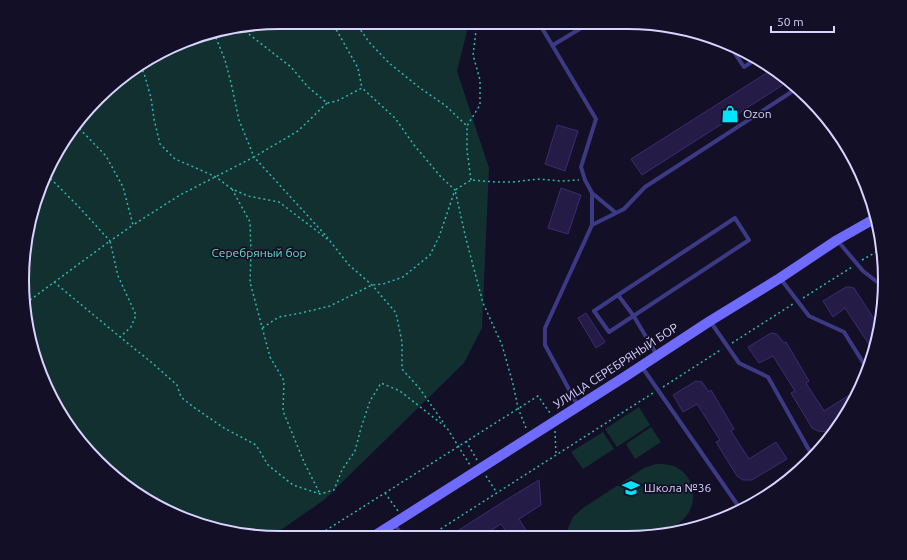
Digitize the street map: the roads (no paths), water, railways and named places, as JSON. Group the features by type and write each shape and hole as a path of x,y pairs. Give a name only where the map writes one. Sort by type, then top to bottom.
{"street":[{"name":"УЛИЦА СЕРЕБРЯНЫЙ БОР","path":"382,531 710,321 780,278 837,240 870,221"}],"lane":[{"path":"542,29 596,119 581,168 585,180 592,193 616,213"},
{"path":"553,46 580,29"},
{"path":"735,54 744,67 751,62"},
{"path":"592,225 624,209 645,187 792,91"},
{"path":"578,406 545,345 545,328 592,225 592,193"},
{"path":"735,218 749,240 632,315 609,332 594,311 618,295 735,218"},
{"path":"837,240 863,271 878,282"},
{"path":"780,278 809,316 844,332 864,364"},
{"path":"618,295 657,355"},
{"path":"710,321 738,363 768,377 809,452"},
{"path":"641,366 738,505"},
{"path":"398,521 401,531"}],"place":[{"name":"Ozon","path":"730,114"},
{"name":"Школа №36","path":"631,488"}],"park label":[{"name":"Серебряный бор","path":"259,253"}]}
